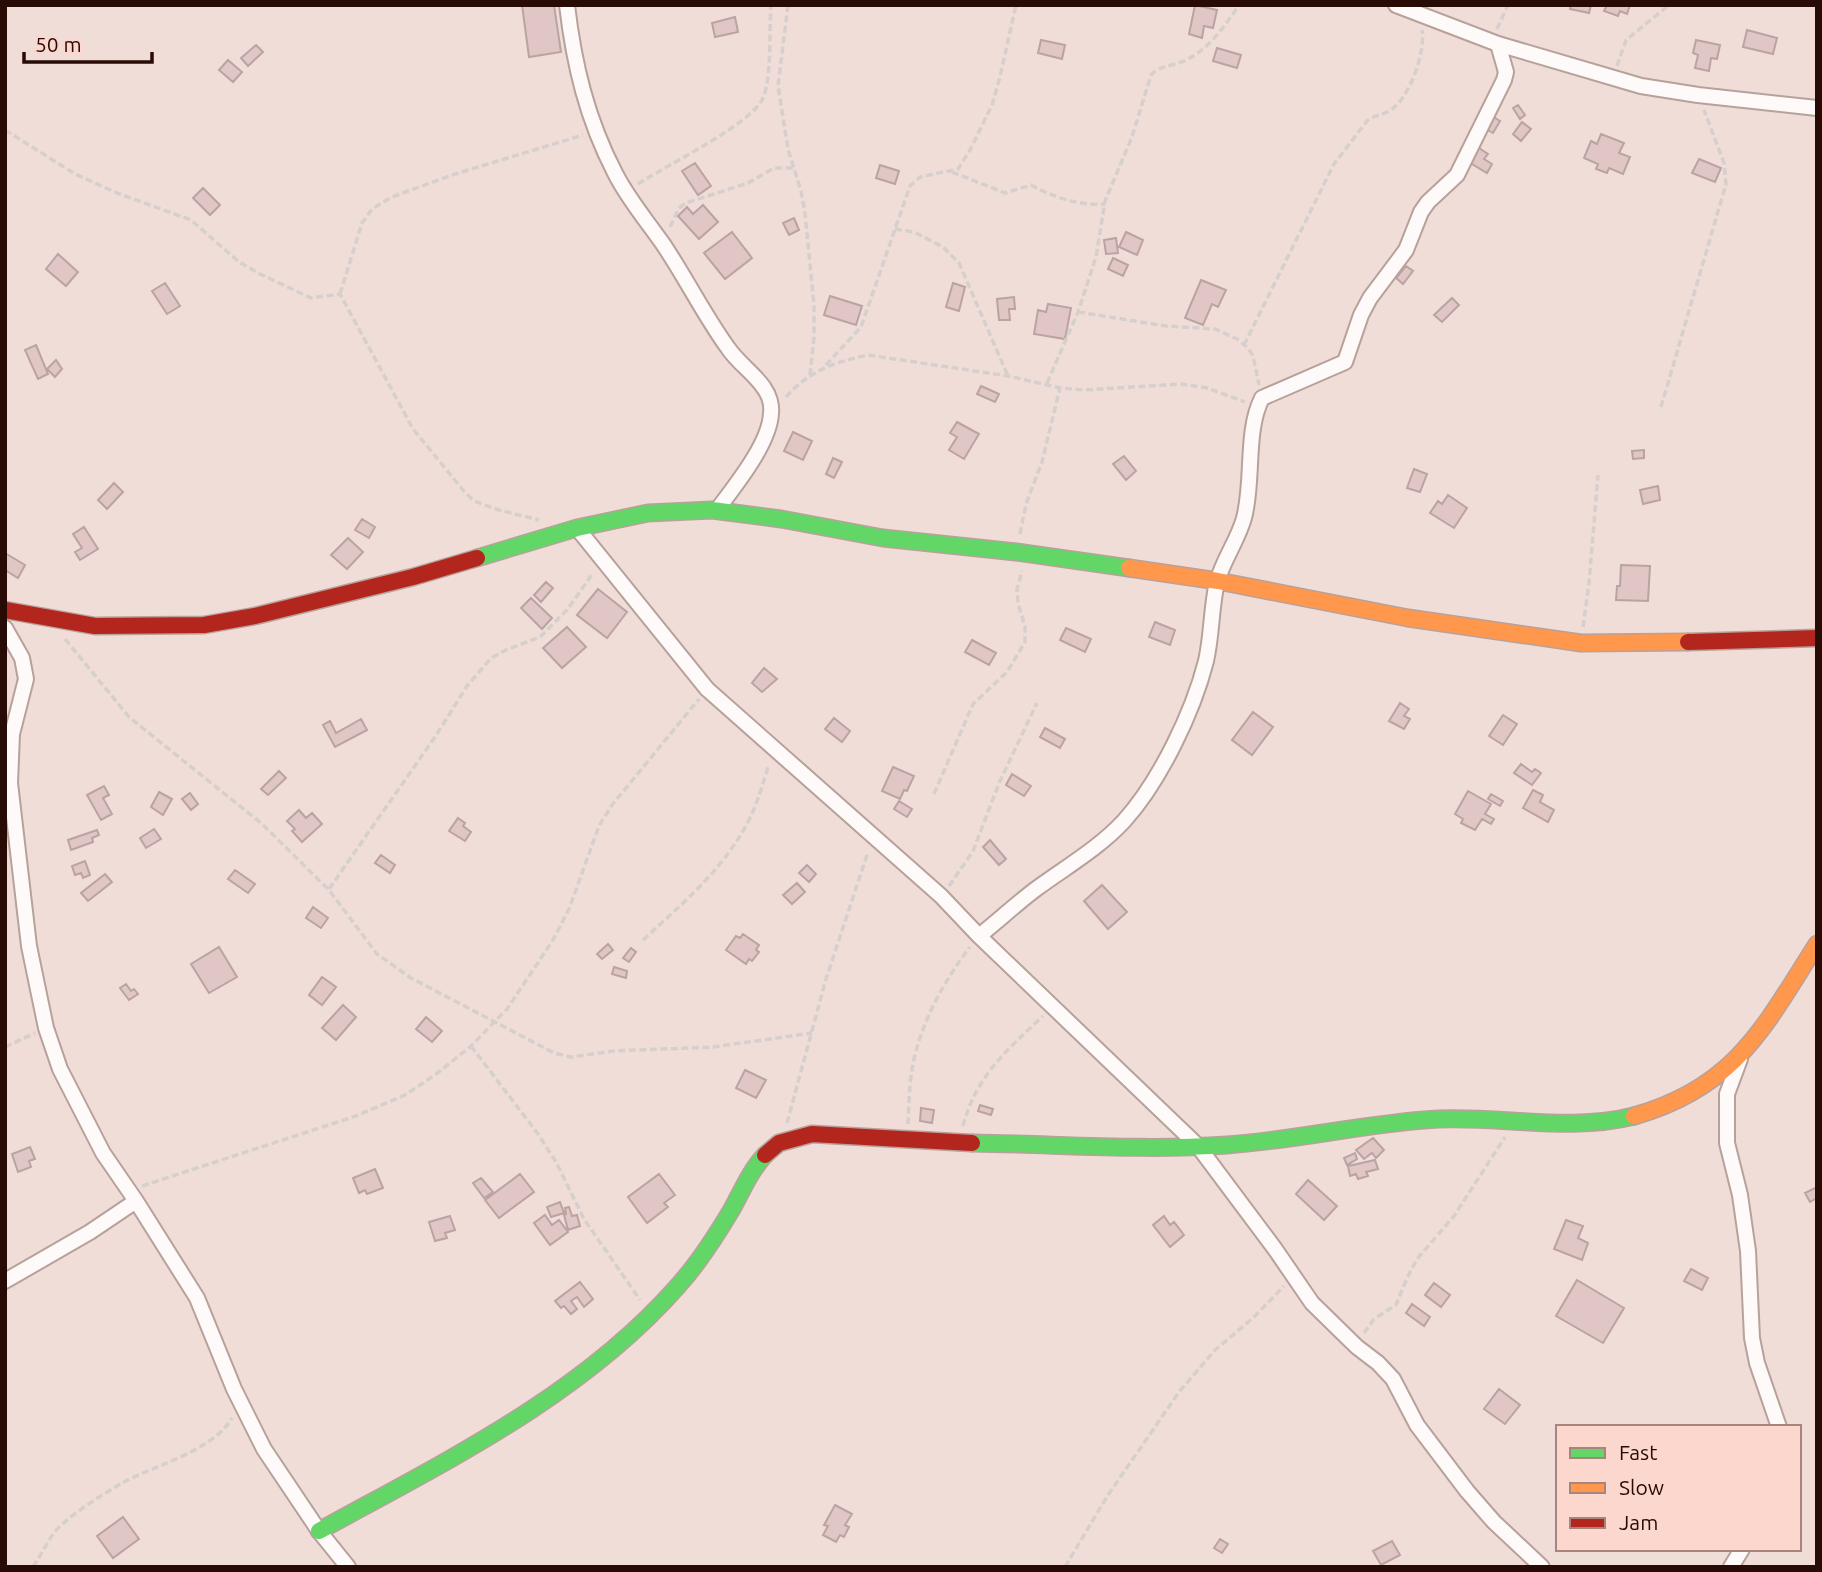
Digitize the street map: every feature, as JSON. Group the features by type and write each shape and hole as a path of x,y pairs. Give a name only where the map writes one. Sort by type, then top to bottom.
{"street":[{"path":"567,5 573,54 585,103 595,131 625,192 663,244 730,352 764,387 769,397 771,414 766,433 750,467 717,510"},
{"path":"1396,5 1495,42 1641,86 1817,108"},
{"path":"979,936 1033,891 1104,841 1147,793 1162,769 1205,662 1218,581 1243,522 1248,503 1251,447 1259,402 1345,362 1361,315 1370,298 1406,250 1421,212 1428,202 1457,175 1504,80 1506,72 1495,42"},
{"path":"5,610 95,626 216,623 413,577 570,530 648,513 717,510 883,538 1023,553 1218,581 1408,618 1581,643 1645,644 1817,638"},
{"path":"570,530 602,559 706,689 942,896 979,936 1198,1146 1312,1303 1393,1379 1417,1425 1466,1491 1494,1522 1542,1567"},
{"path":"5,628 22,658 26,679 12,734 10,783 29,946 46,1028 60,1069 103,1153 197,1298 234,1389 264,1449 319,1531 348,1567"},
{"path":"319,1531 489,1434 552,1393 622,1341 676,1290 714,1237 754,1169 769,1149 782,1140 798,1135 822,1133 959,1143 1198,1146 1424,1120 1474,1118 1588,1123 1626,1119 1655,1109 1713,1080 1741,1055 1817,944"},
{"path":"1741,1055 1727,1094 1727,1143 1740,1195 1748,1251 1752,1338 1757,1363 1778,1425"},
{"path":"5,1281 90,1232 132,1195"},
{"path":"1731,1567 1741,1551"}],"path":[{"path":"625,192 744,119 758,107 767,82 771,5"},
{"path":"788,5 778,86 780,111 793,168 802,191 805,213 814,305 810,375"},
{"path":"823,368 861,327 910,186 920,177 958,169 966,159 992,105 1016,5"},
{"path":"1046,384 1078,312 1096,257 1105,204 1132,137 1151,75 1158,69 1184,61 1203,50 1239,5"},
{"path":"1495,42 1508,5"},
{"path":"1612,78 1626,40 1669,5"},
{"path":"1244,345 1334,164 1367,121 1390,111 1408,92 1422,48 1423,34 1419,14"},
{"path":"1661,407 1726,184 1724,163 1698,95"},
{"path":"5,130 75,174 117,193 191,220 239,262 258,273 312,298 340,294"},
{"path":"570,530 474,501 463,490 413,429 340,294 362,223 372,209 392,197 452,174 595,131"},
{"path":"663,244 679,208 686,202 748,183 774,168 793,168"},
{"path":"950,171 1005,193 1031,185 1078,202 1105,204"},
{"path":"895,229 914,232 952,254 966,275 1008,376"},
{"path":"771,414 799,382 823,368 848,359 881,356 1008,376 1060,388 1098,391 1181,384 1259,402 1253,356 1244,345 1215,329 1166,326 1078,312"},
{"path":"934,794 973,704 1007,672 1025,642 1026,627 1017,603 1017,589 1027,504 1042,462 1060,388"},
{"path":"1581,643 1598,475"},
{"path":"329,890 467,686 491,658 540,637 552,626 567,610 602,559"},
{"path":"48,618 129,717 261,823 329,890 377,954 391,965 495,1022 554,1053 571,1057 613,1051 713,1047 812,1033"},
{"path":"132,1195 356,1116 405,1095 471,1046 507,1009 553,940 569,909 599,826 612,805 706,689"},
{"path":"942,896 973,851 1000,781 1037,703"},
{"path":"643,940 706,882 731,850 749,820 774,749"},
{"path":"782,1140 825,979 873,837"},
{"path":"907,1140 912,1070 918,1044 952,971 979,936"},
{"path":"959,1143 969,1103 980,1081 999,1058 1052,1007"},
{"path":"5,1047 46,1028"},
{"path":"471,1046 538,1134 556,1162 584,1219 651,1315"},
{"path":"1357,1347 1374,1319 1396,1305 1417,1259 1429,1248 1468,1195 1500,1148 1513,1119"},
{"path":"1065,1567 1108,1494 1179,1392 1215,1350 1253,1318 1293,1276"},
{"path":"33,1567 54,1532 84,1508 123,1483 206,1443 226,1429 236,1410 234,1389"}],"building":[{"path":"522,5 554,5 561,52 529,57"},
{"path":"1195,5 1217,10 1213,28 1204,26 1202,38 1189,34"},
{"path":"1571,5 1591,5 1589,13 1570,9"},
{"path":"1607,5 1630,5 1627,14 1620,11 1618,16 1604,11"},
{"path":"735,17 738,32 715,37 712,23"},
{"path":"1747,30 1777,38 1773,54 1743,47"},
{"path":"1041,40 1065,45 1062,59 1038,53"},
{"path":"1696,40 1720,45 1717,59 1711,58 1709,71 1695,68 1698,55 1693,53"},
{"path":"256,45 263,52 248,66 241,58"},
{"path":"1217,48 1241,55 1237,68 1213,61"},
{"path":"228,60 242,72 233,82 219,70"},
{"path":"1518,105 1525,115 1520,119 1513,108"},
{"path":"1492,116 1500,121 1493,133 1484,128"},
{"path":"1522,122 1531,129 1521,141 1513,134"},
{"path":"1601,134 1624,143 1619,153 1630,157 1623,174 1609,168 1607,173 1596,169 1598,164 1584,158 1591,141 1597,144"},
{"path":"1476,146 1488,154 1484,159 1492,164 1487,173 1467,161"},
{"path":"1699,159 1721,168 1715,182 1692,173"},
{"path":"695,163 711,186 698,195 682,171"},
{"path":"880,165 899,171 895,184 876,178"},
{"path":"203,188 220,205 210,215 193,198"},
{"path":"703,205 718,222 699,239 678,216 687,207 693,214"},
{"path":"794,218 799,230 789,235 783,223"},
{"path":"732,232 752,258 725,279 704,253"},
{"path":"1126,232 1143,240 1137,255 1119,247"},
{"path":"1116,238 1118,253 1106,254 1104,240"},
{"path":"58,254 78,272 66,286 46,269"},
{"path":"1113,258 1128,265 1123,276 1108,269"},
{"path":"1406,266 1413,271 1403,284 1396,278"},
{"path":"1201,280 1226,290 1218,307 1212,304 1203,325 1185,318"},
{"path":"165,283 180,306 167,314 152,291"},
{"path":"953,283 965,287 959,311 946,307"},
{"path":"830,296 862,306 856,325 824,315"},
{"path":"1014,297 1015,309 1009,309 1010,320 999,320 997,299"},
{"path":"1452,298 1459,305 1442,322 1434,315"},
{"path":"1048,304 1071,308 1065,339 1034,334 1038,310 1046,312"},
{"path":"36,345 48,374 38,379 25,350"},
{"path":"56,360 62,369 55,377 47,369"},
{"path":"981,386 999,394 995,402 977,394"},
{"path":"957,422 979,434 964,459 949,450 957,437 950,433"},
{"path":"793,432 812,441 803,460 784,451"},
{"path":"1644,450 1644,458 1633,459 1632,451"},
{"path":"1124,456 1136,471 1126,480 1113,464"},
{"path":"833,458 842,462 834,478 826,474"},
{"path":"1414,469 1427,474 1420,492 1407,488"},
{"path":"114,483 123,492 107,509 98,500"},
{"path":"1658,486 1660,500 1643,504 1640,490"},
{"path":"1448,495 1467,508 1454,528 1430,513 1438,501 1442,504"},
{"path":"362,519 375,527 369,538 355,530"},
{"path":"84,527 98,549 80,560 75,552 82,548 73,534"},
{"path":"348,538 363,552 347,569 331,555"},
{"path":"5,553 25,565 18,578 5,570"},
{"path":"1621,565 1650,566 1648,601 1616,600"},
{"path":"546,582 553,588 541,602 534,595"},
{"path":"598,589 627,612 607,638 577,615"},
{"path":"531,598 552,618 542,629 521,608"},
{"path":"1155,622 1175,630 1170,645 1149,637"},
{"path":"567,627 586,647 562,668 543,648"},
{"path":"1066,628 1091,639 1085,652 1060,640"},
{"path":"972,640 996,653 989,665 965,652"},
{"path":"764,668 777,679 762,692 752,683"},
{"path":"1400,703 1409,709 1404,716 1410,719 1404,729 1389,721"},
{"path":"1253,712 1273,727 1252,755 1232,740"},
{"path":"1503,715 1517,724 1503,745 1489,736"},
{"path":"834,718 850,731 842,742 825,729"},
{"path":"361,719 367,730 335,747 323,725 330,721 336,733"},
{"path":"1045,728 1065,739 1060,748 1040,737"},
{"path":"1521,764 1532,772 1535,769 1541,773 1532,785 1514,773"},
{"path":"893,767 914,776 900,799 882,791"},
{"path":"279,771 286,778 268,795 261,789"},
{"path":"1012,774 1031,786 1024,796 1006,785"},
{"path":"104,786 109,795 103,798 112,814 101,820 87,795"},
{"path":"1533,790 1543,795 1540,802 1554,810 1548,822 1523,808"},
{"path":"1468,791 1491,804 1485,814 1494,819 1491,824 1482,819 1475,830 1461,823 1463,819 1455,814"},
{"path":"159,792 172,799 163,815 151,807"},
{"path":"190,793 198,804 191,810 182,799"},
{"path":"1491,794 1503,801 1500,806 1488,799"},
{"path":"899,801 912,809 907,817 894,809"},
{"path":"299,810 306,818 312,813 322,824 302,842 287,821"},
{"path":"458,818 471,832 465,841 449,831"},
{"path":"154,829 161,839 146,848 140,838"},
{"path":"97,830 99,835 92,838 93,842 71,850 68,840"},
{"path":"990,840 1006,859 999,865 983,847"},
{"path":"381,855 395,865 390,873 375,863"},
{"path":"85,861 90,875 83,878 81,873 75,875 72,866"},
{"path":"807,865 816,874 809,882 799,873"},
{"path":"235,870 255,884 248,893 228,879"},
{"path":"105,874 112,882 88,901 81,893"},
{"path":"797,883 805,892 792,904 783,895"},
{"path":"1102,885 1127,912 1108,929 1084,901"},
{"path":"313,907 328,918 321,928 306,918"},
{"path":"743,934 759,945 756,950 759,952 746,964 726,950 736,936 740,938"},
{"path":"608,944 613,950 602,959 597,954"},
{"path":"219,947 237,977 209,993 191,964"},
{"path":"631,948 636,952 629,962 623,958"},
{"path":"614,967 627,971 626,978 612,974"},
{"path":"322,977 336,987 322,1005 309,995"},
{"path":"126,984 131,991 134,989 138,994 129,1000 120,988"},
{"path":"343,1005 356,1017 336,1040 322,1028"},
{"path":"426,1017 442,1031 432,1042 416,1029"},
{"path":"745,1070 766,1080 756,1098 736,1088"},
{"path":"980,1105 993,1109 991,1115 978,1111"},
{"path":"921,1108 934,1110 932,1123 920,1121"},
{"path":"1373,1138 1384,1150 1376,1158 1372,1153 1364,1159 1356,1150"},
{"path":"30,1147 35,1159 29,1161 31,1167 18,1172 12,1154"},
{"path":"1355,1153 1357,1159 1347,1165 1344,1158"},
{"path":"1375,1160 1378,1169 1366,1172 1368,1176 1358,1179 1356,1174 1350,1176 1348,1166"},
{"path":"375,1169 383,1188 367,1194 365,1190 359,1193 353,1178"},
{"path":"520,1174 534,1192 499,1218 485,1200"},
{"path":"659,1174 675,1195 664,1203 668,1207 647,1223 628,1197"},
{"path":"481,1178 493,1192 484,1198 473,1183"},
{"path":"1308,1180 1337,1206 1324,1220 1296,1194"},
{"path":"1817,1187 1817,1198 1810,1202 1805,1193"},
{"path":"560,1202 564,1213 551,1217 547,1207"},
{"path":"569,1207 572,1216 577,1215 580,1226 568,1230 564,1215 565,1208"},
{"path":"545,1215 552,1225 559,1220 568,1232 550,1245 534,1223"},
{"path":"450,1216 455,1230 445,1233 447,1238 435,1241 429,1222"},
{"path":"1164,1216 1170,1225 1174,1222 1184,1235 1170,1247 1153,1225"},
{"path":"1566,1220 1583,1226 1578,1238 1588,1243 1582,1260 1554,1249"},
{"path":"1691,1269 1708,1278 1702,1290 1684,1281"},
{"path":"1577,1280 1624,1308 1603,1343 1556,1316"},
{"path":"580,1282 593,1299 584,1307 577,1297 571,1301 577,1309 571,1314 555,1301"},
{"path":"1434,1283 1450,1295 1441,1307 1425,1295"},
{"path":"1412,1304 1430,1317 1424,1326 1406,1313"},
{"path":"1499,1389 1520,1405 1505,1424 1484,1409"},
{"path":"835,1505 852,1514 845,1525 849,1527 844,1537 840,1535 836,1542 823,1535 828,1526 824,1525"},
{"path":"123,1517 139,1539 113,1558 97,1536"},
{"path":"1220,1539 1228,1544 1222,1553 1214,1548"},
{"path":"1392,1541 1400,1555 1381,1565 1373,1551"}],"traffic: fast":[{"path":"477,558 577,528 648,513 712,510 781,519 883,538 1016,552 1129,568"},
{"path":"972,1143 1195,1147 1254,1143 1438,1119 1586,1123 1634,1116"},
{"path":"319,1531 509,1424 598,1361 639,1326 685,1278 713,1239 765,1155"}],"traffic: slow":[{"path":"1129,568 1218,581 1408,618 1581,643 1688,642"},
{"path":"1634,1116 1669,1104 1698,1089 1723,1071 1763,1027 1817,944"}],"traffic: jam":[{"path":"5,610 95,626 204,625 255,616 413,577 477,558"},
{"path":"1688,642 1817,638"},
{"path":"765,1155 779,1143 812,1134 972,1143"}]}
